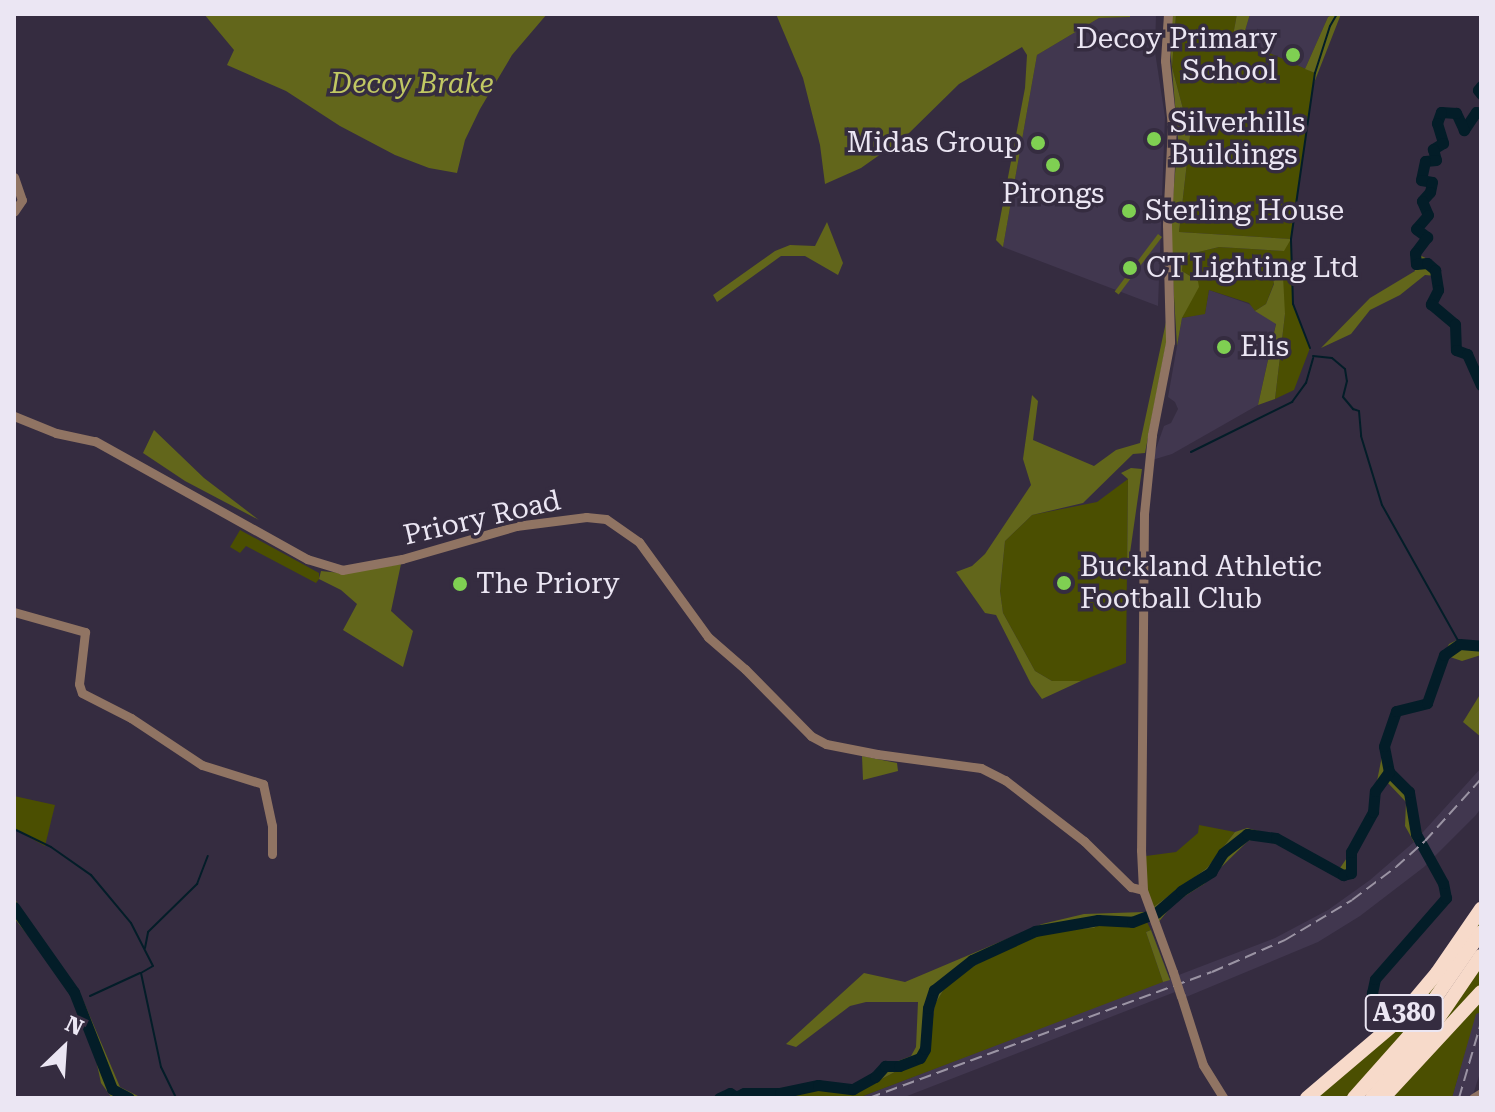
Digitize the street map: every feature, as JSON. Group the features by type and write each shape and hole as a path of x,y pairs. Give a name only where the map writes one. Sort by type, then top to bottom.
{"highway":[{"name":"A380","path":"1307,1098 1395,1023 1437,973 1481,909"},
{"name":"A380","path":"1354,1098 1409,1036 1481,932"},
{"name":"A380","path":"1372,1098 1433,1026 1481,956"},
{"name":"A380","path":"1383,1098 1481,992"}],"street":[{"path":"1168,14 1165,61 1172,126 1167,225 1170,342 1152,435 1144,514 1143,890 1203,1065 1224,1098"},
{"path":"14,177 22,200 14,212"},
{"name":"Priory Road","path":"14,416 56,433 95,441 307,559 342,570 416,556 516,526 586,517 606,519 639,542 708,637 745,669 811,736 826,744 877,754 981,768 1005,780 1084,841 1131,887 1143,890"},
{"path":"14,612 85,632 79,684 82,693 131,718 202,765 263,784 272,826 272,854"},
{"path":"1473,1098 1481,1093"}],"shaded area":[{"path":"1130,14 1156,14 1155,52 1165,117 1158,306 1003,247 1037,55 1099,18 1130,17"},
{"path":"1176,14 1237,14 1233,37 1315,73 1291,239 1293,304 1310,348 1294,390 1275,399 1285,314 1271,260 1274,283 1266,304 1255,311 1249,303 1209,290 1205,314 1182,318 1198,281 1182,271 1183,260 1190,254 1219,247 1283,251 1290,239 1179,232 1190,136 1172,67"},
{"name":"Decoy Primary School","path":"1250,14 1334,14 1328,17 1305,69 1242,41"},
{"path":"1209,290 1249,304 1276,323 1258,405 1172,454 1152,460 1164,426 1171,423 1178,409 1168,397 1182,318 1205,313"},
{"name":"Buckland Athletic Football Club","path":"1128,479 1126,663 1081,681 1052,681 1035,671 1003,613 1000,591 1005,541 1032,515 1097,502"},
{"path":"240,530 319,573 319,579 316,583 246,546 240,553 230,547"},
{"path":"1481,768 1481,808 1476,815 1424,867 1360,916 1318,942 1186,997 1175,992 902,1098 858,1098 1275,938 1328,910 1370,880 1414,842"},
{"path":"14,796 55,805 45,846 14,829"},
{"path":"1199,825 1235,832 1207,868 1152,908 1146,894 1146,856 1176,852 1198,833"},
{"path":"1481,916 1481,925 1405,1033 1369,1074 1346,1098 1311,1098 1341,1075"},
{"path":"1104,921 1147,922 1151,930 1146,932 1163,982 858,1098 719,1098 730,1093 736,1097 744,1093 780,1093 818,1085 853,1089 874,1083 921,1058 931,1033 935,1004 950,979 1037,932 1094,928"},
{"path":"1481,961 1481,988 1400,1080"},
{"path":"1481,992 1479,1076 1472,1098 1452,1098"},
{"path":"1481,998 1481,1012 1476,1014 1452,1098 1392,1098"}],"green space":[{"name":"Decoy Brake","path":"204,14 547,14 512,55 480,109 465,140 457,173 429,168 395,155 340,126 286,91 227,65 234,50"},
{"path":"776,14 1130,14 1130,17 1099,18 1037,55 1003,247 996,240 1025,88 1027,55 1022,47 959,84 905,137 861,168 825,184 820,145 803,78"},
{"path":"1171,14 1176,14 1172,67 1190,136 1179,232 1291,239 1284,251 1219,247 1190,254 1183,260 1182,271 1198,281 1199,287 1182,318 1177,346 1170,231 1178,139 1169,34"},
{"path":"1237,14 1250,14 1242,41 1233,36"},
{"path":"1341,14 1314,83 1315,73 1305,69 1328,17"},
{"path":"827,222 843,263 838,275 805,256 781,256 717,302 713,295 775,251 790,245 815,246"},
{"path":"1158,234 1162,237 1119,295 1115,292"},
{"path":"1415,253 1432,261 1438,268 1436,276 1425,275 1400,295 1370,310 1351,334 1321,348 1370,298 1415,271 1411,261"},
{"path":"1270,258 1283,276 1285,314 1275,399 1258,405 1276,324 1255,311 1266,304 1274,284"},
{"path":"1166,322 1167,339 1145,453 1133,454 1083,503 1032,515 1005,541 1000,591 1003,613 1035,671 1052,681 1081,681 1042,699 1031,684 996,615 985,613 956,572 972,566 985,554 1031,485 1023,459 1032,395 1038,401 1033,440 1094,466 1116,450 1140,443"},
{"path":"154,430 204,478 259,520 185,481 143,453"},
{"path":"1131,468 1142,469 1127,574 1128,479 1121,473"},
{"path":"401,564 391,611 413,631 403,667 343,630 357,604 341,590 319,579 321,571 341,573"},
{"path":"1457,640 1481,645 1481,655 1462,661 1444,655 1449,644"},
{"path":"1481,693 1481,737 1463,722"},
{"path":"1384,746 1393,770 1409,787 1413,799 1422,834 1414,842 1405,826 1406,802 1387,782 1375,791"},
{"path":"862,756 897,763 898,771 863,780"},
{"path":"1247,828 1281,837 1340,868 1351,852 1354,876 1344,878 1279,845 1257,838 1248,841 1204,884 1174,903 1157,924 1152,908 1207,868 1235,832"},
{"path":"14,898 83,1000 120,1087 142,1098 112,1098 101,1083 93,1046 68,985 14,918"},
{"path":"1144,912 1147,922 1104,921 1094,928 1037,932 950,979 935,1004 926,1052 921,1058 874,1083 860,1085 885,1066 911,1056 916,1047 918,1002 866,1002 850,1006 796,1047 786,1044 864,973 905,982 1042,924 1084,914"},
{"path":"1151,930 1170,980 1163,982 1146,932"}],"waterway":[{"path":"1310,348 1293,304 1291,239 1315,73 1337,14"},
{"path":"1481,86 1478,90 1481,94"},
{"path":"1481,113 1476,112 1464,130 1456,113 1441,112 1437,123 1443,143 1433,149 1436,160 1425,161 1421,180 1432,182 1430,192 1422,201 1428,215 1416,229 1427,237 1415,253 1416,264 1427,263 1435,270 1438,290 1431,304 1455,324 1456,350 1467,354 1481,385"},
{"path":"1313,356 1332,358 1345,369 1347,381 1343,397 1353,409 1359,411 1361,436 1382,505 1460,644"},
{"path":"1191,452 1292,402 1306,383 1313,358"},
{"path":"1376,1007 1372,993 1375,979 1446,898 1443,883 1416,834 1409,792 1389,772 1384,746 1396,711 1427,703 1444,655 1460,644 1481,646"},
{"path":"719,1098 730,1093 736,1097 744,1093 780,1093 818,1085 853,1089 875,1077 885,1066 899,1066 920,1058 925,1049 928,1008 934,990 972,960 1035,931 1098,920 1132,922 1156,913 1181,891 1211,872 1223,853 1247,834 1276,838 1343,875 1351,873 1351,852 1373,812 1375,791 1389,772"},
{"path":"14,829 51,847 91,875 131,923 153,966 141,973 161,1067 176,1098"},
{"path":"145,948 148,932 197,884 208,856"},
{"path":"14,907 74,992 112,1089 129,1098"},
{"path":"90,996 140,973"}],"railway":[{"path":"869,1098 1212,972 1285,940 1352,900 1396,867 1425,841 1481,779"},
{"path":"1459,1098 1481,1023"}],"place":[{"name":"Decoy Primary School","path":"1293,55"},
{"name":"Silverhills Buildings","path":"1154,139"},
{"name":"Midas Group","path":"1038,143"},
{"name":"Pirongs","path":"1053,165"},
{"name":"Sterling House","path":"1129,211"},
{"name":"CT Lighting Ltd","path":"1130,268"},
{"name":"Elis","path":"1224,347"},
{"name":"Buckland Athletic Football Club","path":"1064,583"},
{"name":"The Priory","path":"460,584"}]}
